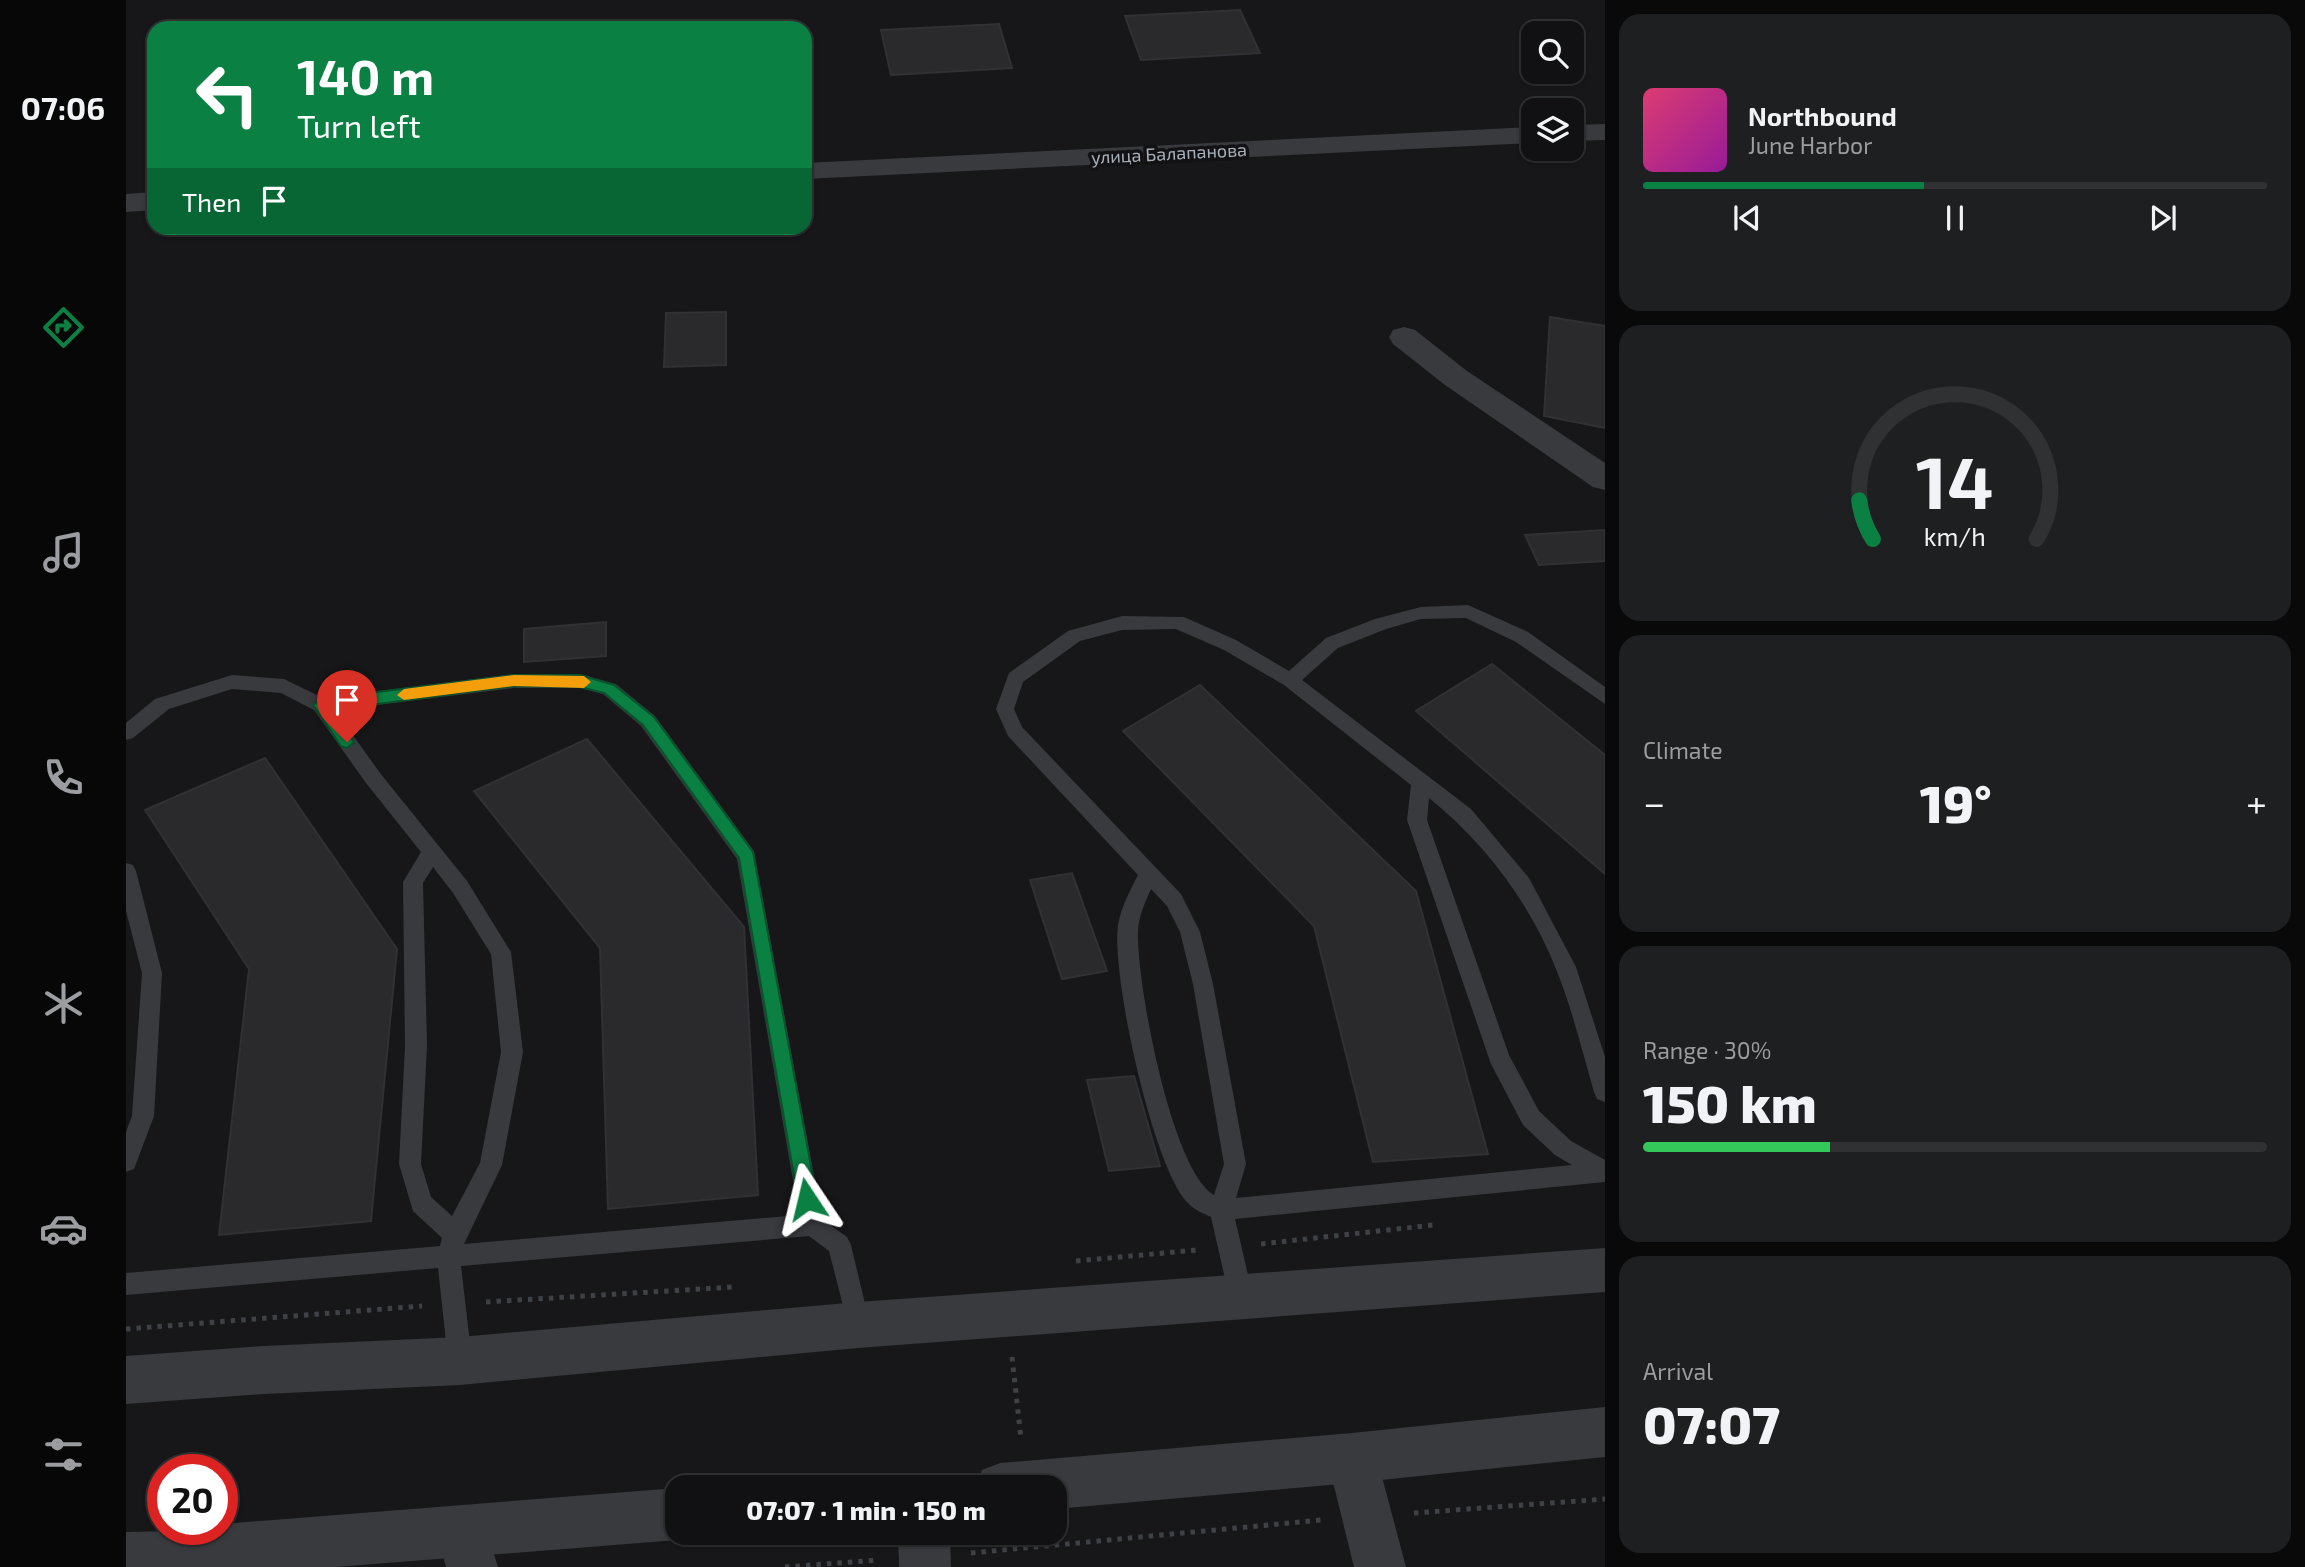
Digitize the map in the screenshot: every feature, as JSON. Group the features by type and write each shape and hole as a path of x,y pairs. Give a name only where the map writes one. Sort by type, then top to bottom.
{"street":[{"path":"1584,133 1605,132"},
{"name":"улица Балапанова","path":"812,171 1521,136"},
{"path":"126,203 147,202"},
{"path":"1404,337 1456,378 1605,478"},
{"path":"126,1380 264,1370 460,1361 858,1325 1605,1270"},
{"path":"1067,1482 1352,1458 1605,1432"},
{"path":"1352,1458 1380,1567"},
{"path":"126,1559 468,1550 665,1516"}],"lane":[{"path":"1290,680 1332,643 1381,624 1421,613 1468,611 1522,637 1605,697"},
{"path":"1241,1296 1222,1210 1235,1164 1203,984 1190,932 1174,900 1015,730 1005,709 1015,678 1074,636 1122,623 1178,622 1230,645 1290,680 1464,815 1522,884 1566,967 1605,1093"},
{"path":"321,705 514,681 580,681 609,689 648,721 747,857 812,1225"},
{"path":"126,733 162,704 232,682 284,686 321,705 373,778 460,887 501,952 512,1052 491,1165 452,1245 460,1361"},
{"path":"1421,781 1417,820 1499,1057 1531,1118 1563,1148 1605,1171"},
{"path":"432,851 413,883 416,1046 410,1164 421,1203 452,1245"},
{"path":"126,871 152,973 143,1116 126,1162"},
{"path":"1150,873 1134,903 1128,929 1130,964 1139,1023 1158,1109 1176,1163 1195,1196 1222,1210 1605,1171"},
{"path":"126,1284 452,1245 812,1225 839,1245 858,1325"}],"path":[{"path":"1008,1314 1013,1475"},
{"path":"785,1567 924,1552 1605,1499"}],"building":[{"path":"1240,10 1260,53 1141,60 1125,16"},
{"path":"999,24 1012,68 891,75 881,30"},
{"path":"726,312 726,365 664,367 666,313"},
{"path":"1550,317 1605,326 1605,428 1544,416"},
{"path":"1605,530 1605,561 1539,565 1525,535"},
{"path":"606,622 606,656 524,662 524,629"},
{"path":"1492,664 1605,755 1605,874 1416,711"},
{"path":"1200,685 1416,891 1488,1154 1373,1162 1314,926 1123,731"},
{"path":"587,739 744,927 758,1195 608,1209 600,948 474,791"},
{"path":"265,758 397,949 371,1221 219,1235 249,969 145,810"},
{"path":"1072,873 1107,971 1062,979 1030,880"},
{"path":"1134,1076 1160,1166 1109,1171 1087,1080"}],"slow traffic":[{"path":"404,695 514,681 584,682"}],"route":[{"path":"347,742 321,705 514,681 580,681 609,689 648,721 747,857 807,1199"}]}
